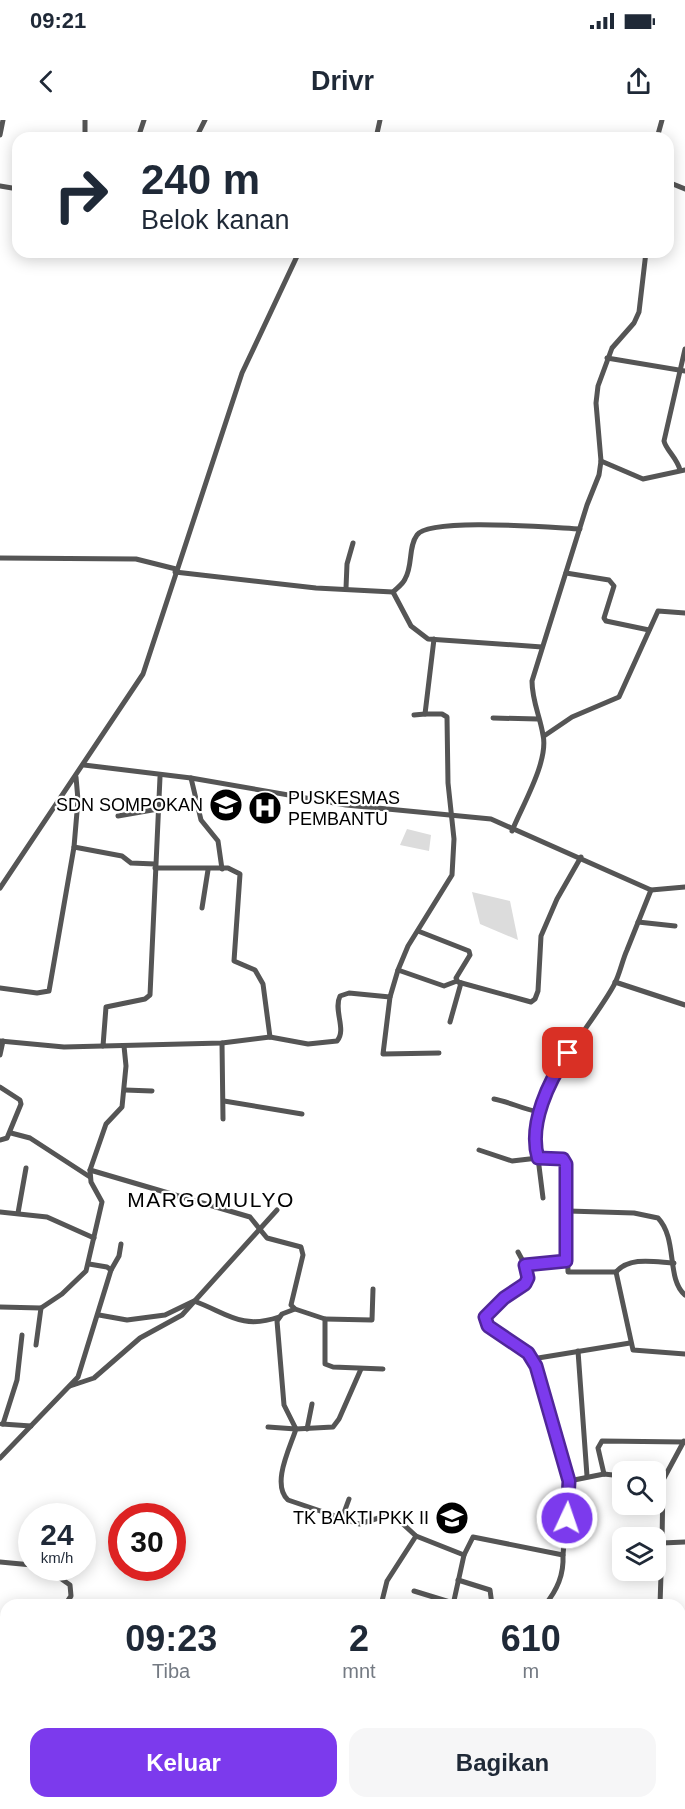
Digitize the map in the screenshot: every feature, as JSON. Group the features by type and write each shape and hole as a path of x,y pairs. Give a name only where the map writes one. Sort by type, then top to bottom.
{"street":[{"path":"0,135 3,120"},
{"path":"0,888 143,674 158,635 176,571 242,373 296,258"},
{"path":"512,831 542,759 544,736 532,700 532,681 599,475 601,461 596,404 607,358 639,312 645,258"},
{"path":"601,461 643,479 682,470 666,448 664,441 683,370 685,349"},
{"path":"607,358 683,370"},
{"path":"393,592 405,579 413,544 417,534 424,529 472,525 580,529"},
{"path":"346,588 347,564 353,543"},
{"path":"0,558 136,559 176,571 316,588 393,592"},
{"path":"566,573 609,580 614,586 604,618 606,621 649,630"},
{"path":"393,592 415,632 434,639 542,647"},
{"path":"544,736 572,717 619,697 658,611 685,614"},
{"path":"425,714 434,639"},
{"path":"414,715 442,714 447,717 448,783 452,815 452,875 418,931 398,970 390,997 383,1054 439,1053"},
{"path":"493,718 538,719"},
{"path":"84,765 160,777 191,778 346,805 491,819 512,831 581,857 651,890 685,887"},
{"path":"0,988 37,993 49,991 74,847 78,800 76,776"},
{"path":"103,1046 106,1006 145,999 150,994 160,777"},
{"path":"191,778 201,820 218,841 222,869"},
{"path":"118,816 158,809"},
{"path":"74,847 125,857 131,863 208,870 236,870 241,876 234,961 255,970 262,984 270,1037"},
{"path":"398,970 444,986 459,982 526,1002 536,999 541,936 557,899 581,857"},
{"path":"202,908 208,870"},
{"path":"543,1198 535,1145 539,1112 561,1063 615,982 651,890"},
{"path":"638,922 675,926"},
{"path":"418,931 470,952 459,982 450,1022"},
{"path":"615,982 685,1005"},
{"path":"0,1055 2,1041 64,1047 222,1043 270,1037 308,1044 337,1041 340,1035 337,1003 340,996 349,993 390,997"},
{"path":"222,1043 223,1119"},
{"path":"0,1307 41,1308 86,1271 102,1202 90,1177 90,1170 106,1124 122,1107 125,1090 124,1046"},
{"path":"0,1086 20,1100 21,1108 11,1133 7,1138 0,1140"},
{"path":"125,1090 152,1090"},
{"path":"494,1099 511,1102 519,1109 539,1112"},
{"path":"224,1101 302,1114"},
{"path":"11,1133 30,1138 90,1177"},
{"path":"480,1150 486,1150 512,1161 538,1158 565,1161 568,1210 567,1270 571,1272 616,1272 621,1267 634,1262 674,1263"},
{"path":"18,1213 26,1168"},
{"path":"90,1170 250,1217 267,1238 301,1248 303,1251 291,1301 295,1309"},
{"path":"70,1386 94,1378 140,1338 182,1315 277,1210"},
{"path":"568,1210 634,1213 658,1218 668,1233 678,1287 685,1294"},
{"path":"0,1212 46,1217 94,1238"},
{"path":"0,1458 70,1386 82,1367 121,1244"},
{"path":"518,1252 525,1265 528,1278 525,1284 489,1312 485,1322 523,1348 532,1359 569,1481 561,1576 555,1593 550,1599"},
{"path":"525,1265 566,1261"},
{"path":"89,1264 107,1267 111,1270"},
{"path":"616,1272 625,1305 630,1343 635,1351 685,1354"},
{"path":"99,1315 127,1320 165,1315 192,1300 245,1323 266,1322 295,1309 325,1319 372,1320 373,1289"},
{"path":"36,1345 41,1308"},
{"path":"279,1317 279,1355 284,1405 296,1429 280,1480 282,1494 288,1500 365,1524 392,1514 416,1536 464,1555"},
{"path":"325,1319 326,1364 333,1367 382,1369"},
{"path":"22,1335 17,1380 2,1424 31,1426"},
{"path":"532,1359 630,1343"},
{"path":"578,1351 587,1476"},
{"path":"268,1427 328,1429 336,1423 361,1369"},
{"path":"307,1429 312,1404"},
{"path":"604,1474 598,1448 602,1441 684,1441 666,1474"},
{"path":"569,1481 587,1476 612,1475"},
{"path":"342,1518 349,1499"},
{"path":"382,1599 387,1581 416,1536"},
{"path":"454,1599 464,1555 472,1538 476,1536 563,1555"},
{"path":"666,1543 685,1542"},
{"path":"0,1562 18,1564"},
{"path":"458,1580 490,1590 491,1599"},
{"path":"64,1581 70,1585 69,1599"},
{"path":"660,1599 661,1581"},
{"path":"414,1591 438,1599"}],"shaded area":[{"path":"407,829 431,835 429,851 400,845"},
{"path":"472,892 510,901 518,940 480,924"}],"place":[{"name":"SDN SOMPOKAN","path":"226,805"},
{"name":"PUSKESMAS PEMBANTU","path":"265,808"},
{"name":"TK BAKTI PKK II","path":"452,1518"}],"district":[{"name":"MARGOMULYO","path":"211,1200"}],"route":[{"path":"567,1518 569,1481 536,1366 523,1348 488,1326 485,1317 504,1298 525,1284 528,1278 525,1265 566,1261 568,1210 566,1164 563,1159 538,1158 535,1145 539,1112 561,1063 568,1053"}]}
